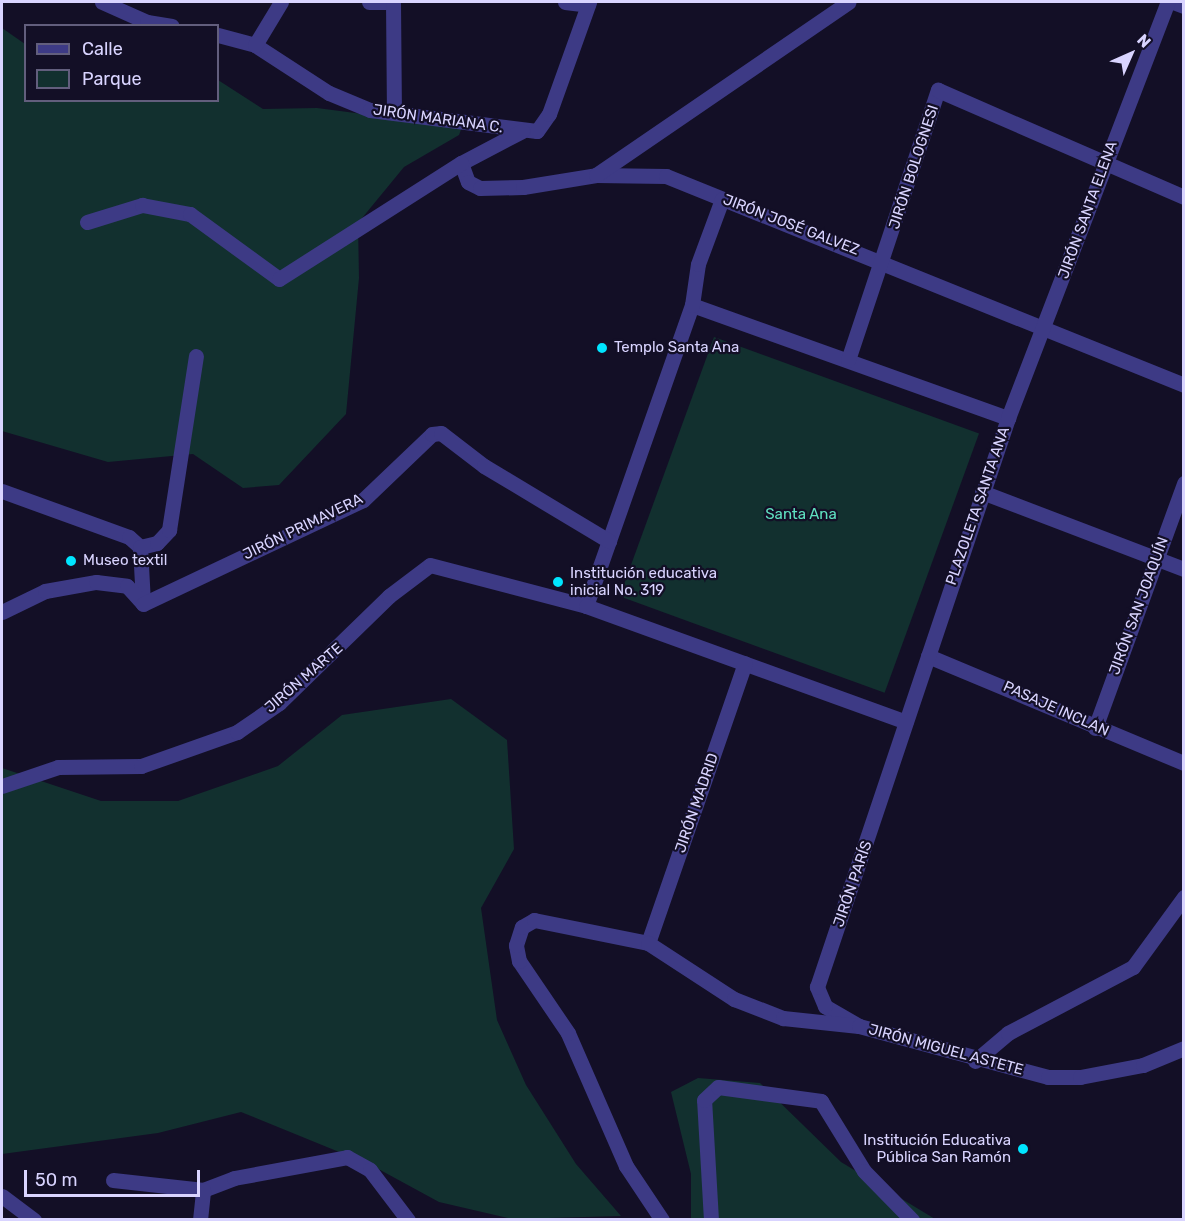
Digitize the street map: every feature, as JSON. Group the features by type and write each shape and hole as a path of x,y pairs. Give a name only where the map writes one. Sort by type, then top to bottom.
{"street":[{"path":"102,2 147,22 160,24"},
{"path":"255,45 281,2"},
{"path":"369,2 391,2 394,113"},
{"path":"565,2 589,3"},
{"path":"596,175 849,2"},
{"name":"JIRÓN SANTA ELENA","path":"1008,418 1045,328 1104,165 1168,2"},
{"path":"1173,2 1184,6"},
{"name":"JIRÓN MARIANA C.","path":"219,35 255,45 329,93 370,110 522,131 537,131 549,114 589,3"},
{"name":"JIRÓN BOLOGNESI","path":"848,360 884,261 938,90 1104,165 1184,197"},
{"path":"87,222 142,205 190,214 279,279 461,163 522,131"},
{"name":"JIRÓN JOSÉ GALVEZ","path":"461,163 462,174 480,188 596,175 666,176 884,261 1184,385"},
{"path":"722,199 698,264 692,305 586,606 906,722"},
{"name":"PLAZOLETA SANTA ANA","path":"692,305 1008,418 906,722"},
{"path":"140,548 157,543 169,530 196,356"},
{"name":"JIRÓN PRIMAVERA","path":"143,604 363,500 432,434 449,437 484,466 609,541"},
{"name":"JIRÓN SAN JOAQUÍN","path":"1095,728 1184,483"},
{"path":"2,491 129,537 140,548 143,604"},
{"path":"982,492 1184,569"},
{"name":"JIRÓN MARTE","path":"2,786 58,767 141,766 237,732 279,703 396,589 430,565 586,606"},
{"path":"2,612 45,591 96,582 127,586 143,604"},
{"name":"PASAJE INCLAN","path":"928,656 1095,728 1184,763"},
{"name":"JIRÓN MADRID","path":"648,943 745,663"},
{"name":"JIRÓN PARÍS","path":"859,1026 825,1006 817,987 906,722"},
{"path":"975,1061 1008,1033 1133,967 1184,897"},
{"name":"JIRÓN MIGUEL ASTETE","path":"662,1220 626,1166 568,1033 519,961 516,945 522,927 547,919 648,943 734,999 783,1018 859,1026 975,1061 1048,1077 1080,1077 1143,1065 1184,1048"},
{"path":"711,1220 705,1100 718,1087 821,1101 864,1171 912,1220"},
{"path":"113,1180 203,1190 234,1178 347,1157 370,1170 408,1220"},
{"path":"200,1220 203,1190"},
{"path":"2,1196 34,1220"}],"green space":[{"path":"2,28 24,43 24,102 219,102 219,81 263,109 317,108 462,127 459,135 404,167 358,223 359,278 346,414 279,485 243,488 193,454 108,462 2,431"},
{"name":"Santa Ana","path":"714,337 979,433 885,693 620,596"},
{"path":"451,699 507,740 514,849 481,908 497,1020 526,1085 576,1164 621,1216 512,1219 439,1202 371,1165 241,1112 158,1133 2,1154 2,768 101,801 178,801 278,766 342,715"},
{"path":"698,1078 760,1083 841,1162 935,1219 691,1219 691,1174 671,1092"}],"place":[{"name":"Templo Santa Ana","path":"602,348"},
{"name":"Museo textil","path":"71,561"},
{"name":"Institución educativa inicial No. 319","path":"558,582"},
{"name":"Institución Educativa Pública San Ramón","path":"1023,1149"}]}
